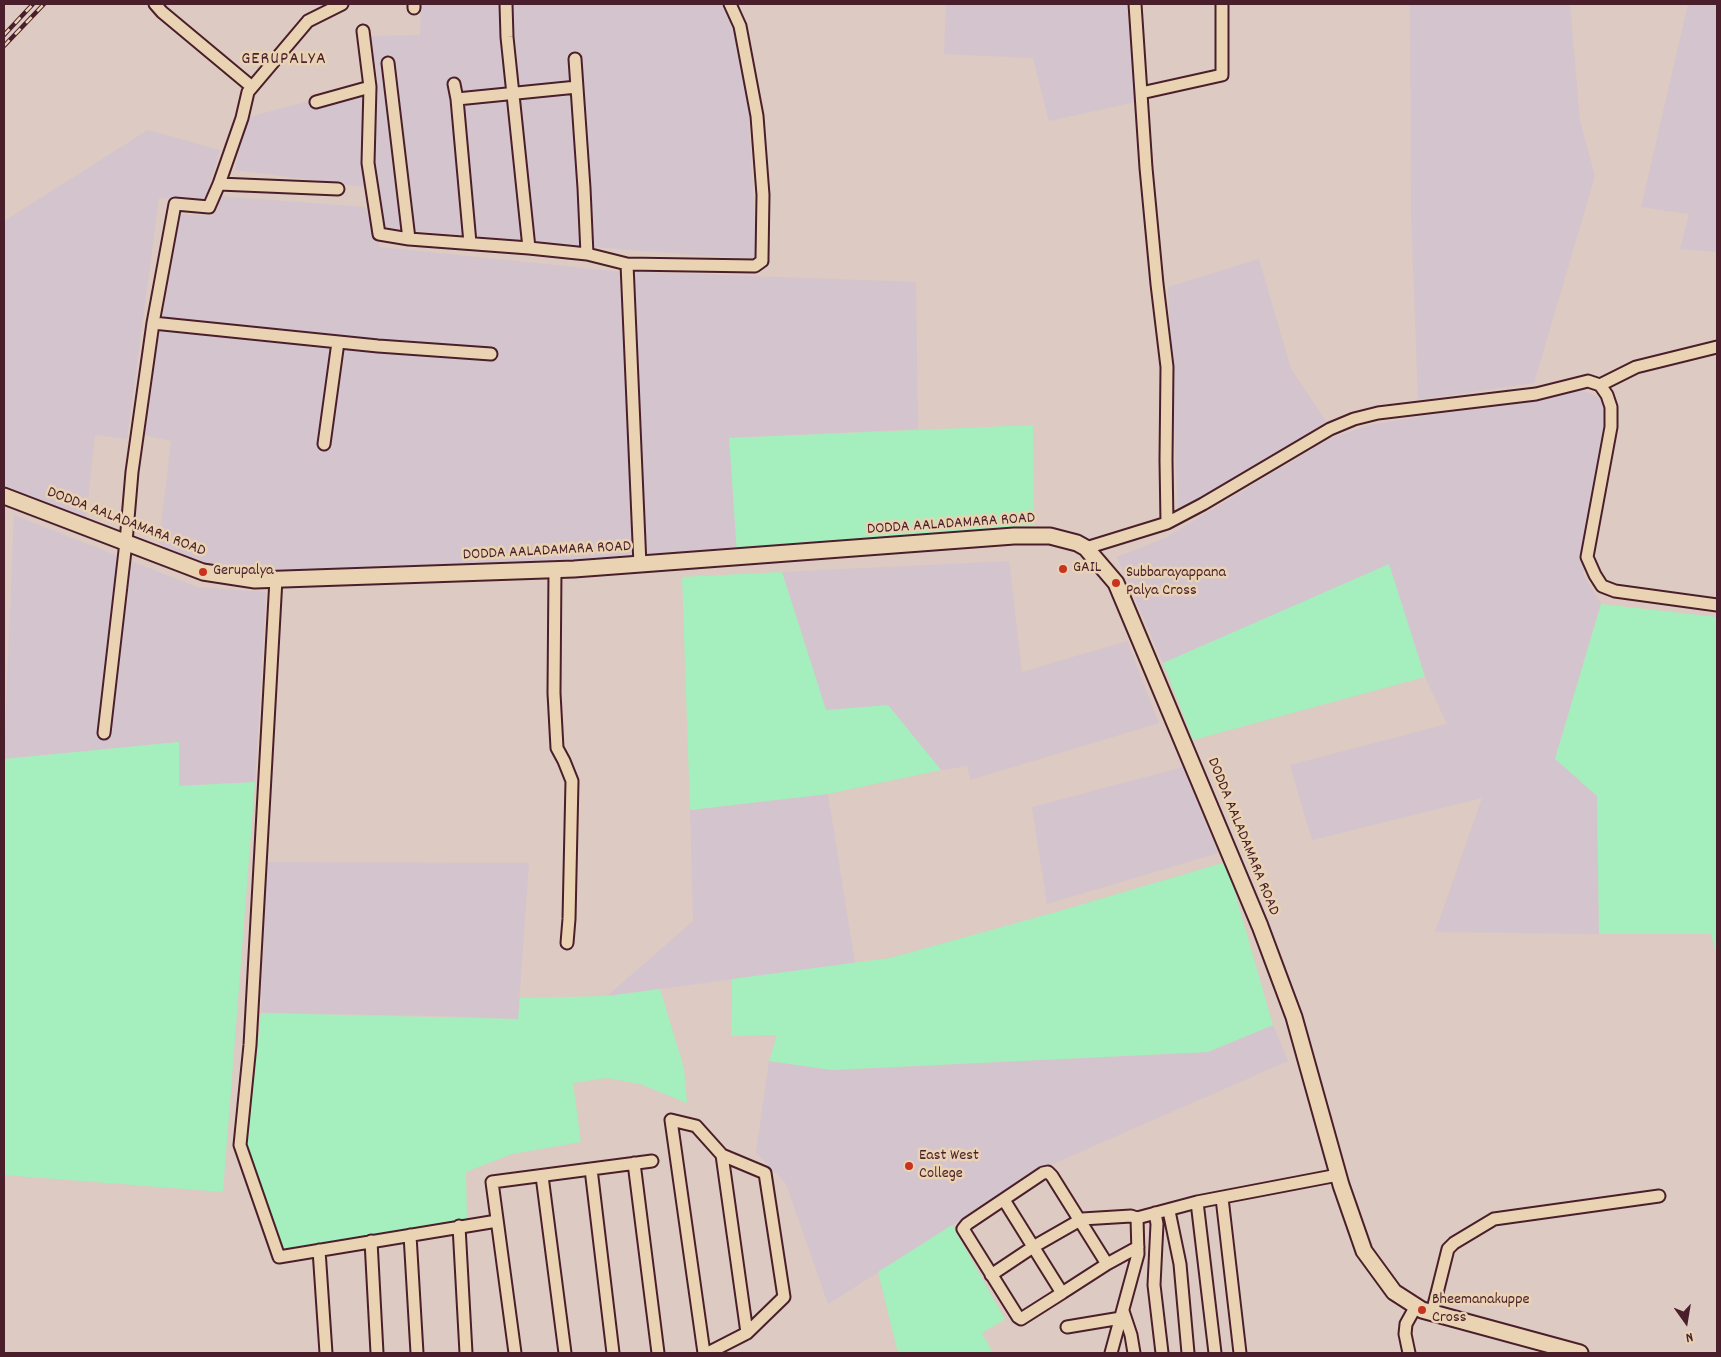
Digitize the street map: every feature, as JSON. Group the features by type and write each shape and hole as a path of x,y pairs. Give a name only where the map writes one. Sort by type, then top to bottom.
{"main road":[{"name":"DODDA AALADAMARA ROAD","path":"4,496 203,572 255,580 555,570 1014,536 1050,536 1077,543 1086,548 1116,583 1260,926 1294,1017 1338,1175 1364,1251 1394,1292 1422,1310 1580,1353"}],"street":[{"path":"155,4 162,12 252,87"},
{"path":"104,733 126,542 132,472 153,323 175,204 209,207 242,118 248,92 308,21 342,4"},
{"path":"506,4 507,37 528,248"},
{"path":"364,31 370,87 368,164 378,234 409,239 587,254 627,264 754,266 762,261 762,195 758,116 740,26 730,4"},
{"path":"1135,4 1156,274 1167,366 1167,523"},
{"path":"1141,93 1222,75 1222,4"},
{"path":"575,59 587,254"},
{"path":"388,63 409,239"},
{"path":"454,84 470,244"},
{"path":"316,102 370,87"},
{"path":"457,99 577,87"},
{"path":"219,184 338,189"},
{"path":"627,264 640,565"},
{"path":"153,323 338,342 491,354"},
{"path":"324,444 338,342"},
{"path":"1600,385 1636,367 1717,347"},
{"path":"1086,548 1167,523 1203,504 1330,429 1354,419 1378,413 1536,394 1588,381 1600,385 1607,395 1611,407 1611,427 1587,557 1595,575 1602,586 1615,591 1717,605"},
{"path":"555,570 554,693 557,748 572,781 567,943"},
{"path":"276,579 250,1045 240,1145 279,1257 497,1221"},
{"path":"704,1353 671,1120 696,1126 722,1155 765,1173 784,1296 747,1333 708,1353"},
{"path":"722,1155 747,1333"},
{"path":"515,1353 492,1182 652,1161"},
{"path":"634,1163 658,1353"},
{"path":"591,1169 613,1353"},
{"path":"1107,1264 1048,1172 1043,1173 967,1224 963,1229 1021,1319 1107,1264 1138,1247"},
{"path":"991,1275 1034,1247 1085,1218 1130,1216 1137,1218 1197,1202 1338,1175"},
{"path":"542,1176 566,1353"},
{"path":"1432,1313 1448,1249 1454,1243 1494,1219 1659,1196"},
{"path":"1222,1198 1240,1353"},
{"path":"1004,1200 1062,1293"},
{"path":"1197,1202 1215,1353"},
{"path":"1169,1211 1180,1262 1188,1353"},
{"path":"1155,1213 1157,1224 1154,1284 1162,1353"},
{"path":"1111,1353 1138,1254 1137,1218"},
{"path":"459,1226 466,1353"},
{"path":"410,1235 417,1353"},
{"path":"371,1242 377,1353"},
{"path":"319,1250 326,1353"},
{"path":"1409,1353 1405,1334 1406,1324 1416,1306"},
{"path":"1067,1327 1122,1314"},
{"path":"1122,1314 1131,1335 1134,1353"}],"shaded area":[{"path":"421,4 727,4 746,64 757,259 641,251 383,228 371,188 235,170 246,118 378,82 371,36 420,35"},
{"path":"946,4 1127,4 1136,102 1049,121 1033,58 944,54"},
{"path":"1410,4 1570,4 1580,121 1595,176 1534,383 1418,400 1411,213"},
{"path":"1688,4 1717,4 1717,252 1680,249 1689,214 1641,207"},
{"path":"148,130 220,150 205,201 159,198 127,439 95,435 86,519 4,493 4,221"},
{"path":"217,196 365,207 380,247 613,271 916,282 918,429 730,438 737,553 586,562 251,573 194,565 159,543 171,441 143,435 178,214 213,216"},
{"path":"1259,259 1291,369 1327,423 1178,514 1168,287"},
{"path":"1581,390 1603,399 1607,414 1593,521 1583,574 1601,604 1555,759 1597,795 1599,934 1435,932 1482,798 1312,840 1290,765 1447,724 1425,677 1389,565 1163,663 1117,557 1165,538 1329,439 1369,425"},
{"path":"14,515 197,587 266,592 255,782 179,786 179,742 4,759"},
{"path":"1009,561 1022,672 1127,641 1159,723 970,780 967,766 941,770 888,705 826,711 782,572"},
{"path":"1183,767 1218,853 1047,904 1032,807"},
{"path":"828,794 855,963 607,996 693,921 690,810"},
{"path":"266,862 529,863 518,1019 261,1013"},
{"name":"East West College","path":"1273,1025 1288,1061 1039,1170 828,1304 786,1184 756,1152 769,1061 832,1070 1208,1052"}],"green space":[{"path":"1033,425 1034,525 737,553 729,438"},
{"path":"1389,564 1425,677 1193,740 1163,663"},
{"path":"782,572 826,710 888,705 941,770 828,794 690,810 682,577"},
{"path":"1601,604 1717,617 1717,958 1711,934 1599,934 1597,796 1555,759"},
{"path":"179,742 179,786 255,782 223,1192 4,1175 4,759"},
{"path":"1226,862 1273,1025 1208,1052 832,1070 769,1061 777,1035 731,1036 732,979 890,958"},
{"path":"660,989 684,1068 687,1103 640,1084 607,1078 573,1083 581,1142 512,1154 466,1172 467,1220 282,1249 247,1145 261,1013 518,1019 520,998 607,996"},
{"path":"952,1225 1005,1319 982,1333 993,1353 898,1353 878,1272"}],"railway":[{"path":"4,35 33,4"},
{"path":"4,46 44,4"}],"place":[{"name":"GAIL","path":"1063,569"},
{"name":"Gerupalya","path":"203,572"},
{"name":"Subbarayappana Palya Cross","path":"1116,583"},
{"name":"East West College","path":"909,1166"},
{"name":"Bheemanakuppe Cross","path":"1422,1310"}],"district":[{"name":"GERUPALYA","path":"284,61"}]}
